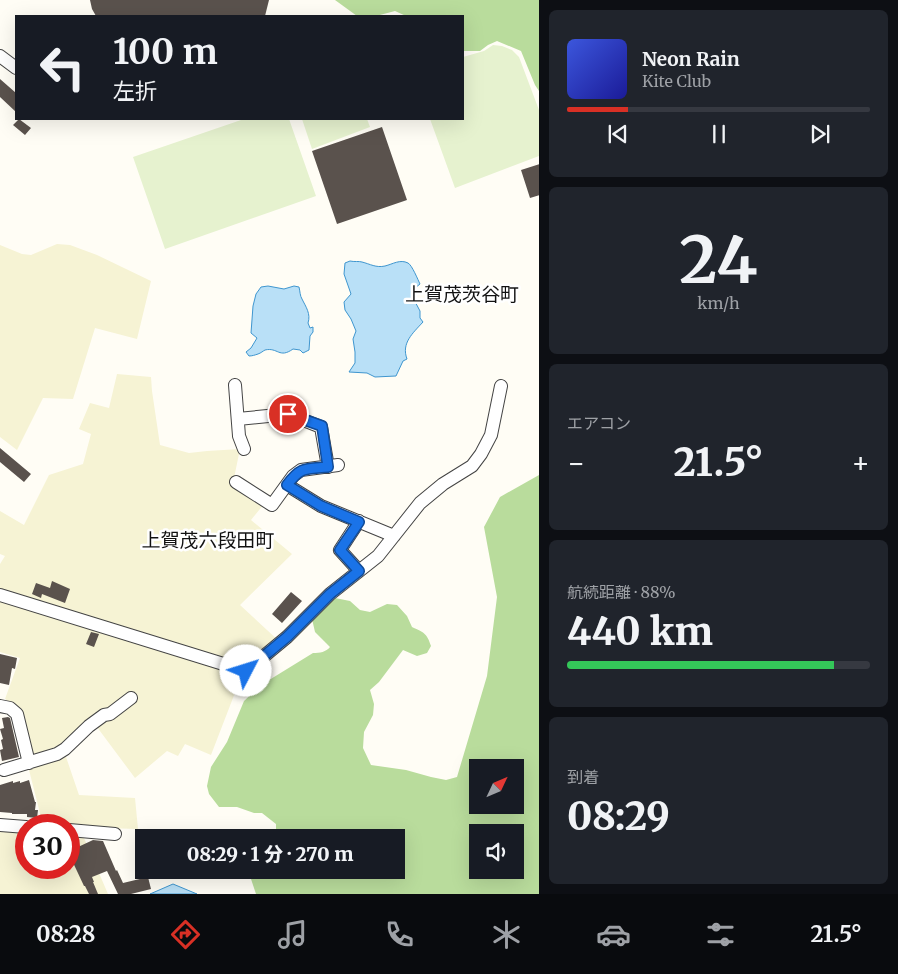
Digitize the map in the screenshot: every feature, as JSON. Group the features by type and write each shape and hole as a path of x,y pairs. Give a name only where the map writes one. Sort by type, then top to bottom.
{"street":[{"path":"0,56 15,67"},
{"path":"235,385 239,436 244,449"},
{"path":"0,595 246,671 287,637 330,594 378,556 420,503 443,484 472,466 491,435 501,386"},
{"path":"236,482 272,505 293,476 301,470 333,466 322,426 288,414 238,419"},
{"path":"287,485 321,506 394,536"},
{"path":"359,522 340,550 359,571"},
{"path":"4,770 57,754 65,749 89,726 104,715 110,714 131,698"},
{"path":"0,706 10,708 17,714 29,762"},
{"path":"0,825 15,826"},
{"path":"80,831 115,834"}],"shaded area":[{"path":"57,244 70,245 97,255 151,281 137,339 95,328 73,399 43,398 17,450 0,437 0,245 22,254 31,255"},
{"path":"117,374 151,377 160,445 189,453 240,449 233,483 264,504 251,520 292,554 240,605 280,642 246,671 0,596 0,564 5,556 0,554 0,511 24,525 49,475 83,464 91,434 79,429 90,403 109,408"},
{"path":"0,599 243,672 211,755 185,744 178,756 167,751 135,778 91,719 58,747 31,755 14,705 5,699 20,658 0,652"},
{"path":"65,754 79,795 135,798 138,829 80,827 80,814 40,814 28,766"},
{"path":"0,824 15,825 15,879 80,879 81,831 108,894 0,894"}],"green space":[{"path":"335,0 539,0 539,91 521,51 497,41 480,51 464,51 464,15 404,15 395,11 380,15 356,15"},
{"path":"493,45 502,46 512,50 519,57 539,110 539,156 455,188 430,120 464,120 464,57 484,51"},
{"path":"241,120 289,120 316,196 165,249 133,157"},
{"path":"302,120 367,120 370,127 312,149"},
{"path":"539,475 539,894 256,894 251,879 405,879 405,829 276,829 276,824 262,813 254,813 237,807 219,807 209,794 207,786 211,767 227,742 244,701 261,685 313,653 323,652 330,647 315,632 312,619 328,600 335,598 350,601 360,610 370,612 387,604 397,605 407,616 412,627 426,636 431,646 427,653 417,656 403,650 379,682 370,690 374,704 373,715 364,732 363,748 371,765 406,770 446,780 457,777 487,676 497,597 484,527 500,497"}],"water":[{"path":"350,261 373,266 405,262 411,267 420,284 415,288 412,296 420,311 420,318 423,322 415,330 407,343 407,359 403,361 396,376 375,377 367,373 349,372 355,363 353,339 356,331 345,310 344,302 351,294 344,274 345,263"},
{"path":"268,286 284,289 294,286 299,287 308,314 308,323 310,328 313,327 309,350 303,353 300,350 293,349 281,353 265,350 249,356 246,352 257,338 251,333 256,294 261,287"},
{"path":"173,884 197,894 150,894"}],"building":[{"path":"90,0 269,0 265,15 95,15"},
{"path":"0,79 15,92 15,111 0,97"},
{"path":"20,120 31,128 25,135 13,125"},
{"path":"382,127 407,200 337,224 312,151"},
{"path":"539,164 539,195 530,198 521,170"},
{"path":"0,448 31,474 24,482 0,462"},
{"path":"52,581 70,589 65,603 42,594 41,598 32,594 36,583 50,588"},
{"path":"291,592 302,601 282,623 272,614"},
{"path":"91,632 99,634 94,647 86,644"},
{"path":"0,654 17,658 15,669 12,668 9,685 0,683"},
{"path":"2,718 10,718 19,757 2,761 0,750 3,749 1,740 3,739 0,729 4,728"},
{"path":"29,780 38,814 0,812 0,785 13,781 13,783 20,781 20,783"},
{"path":"93,840 103,841 123,883 148,879 151,889 131,894 118,894 107,871 92,877 98,894 89,894 80,877 80,846"}],"district":[{"name":"上賀茂茨谷町","path":"462,294"},
{"name":"上賀茂六段田町","path":"208,540"}],"route":[{"path":"246,671 287,637 330,594 359,571 340,550 359,522 321,506 287,485 293,476 301,470 328,467 322,426 288,414"}]}
